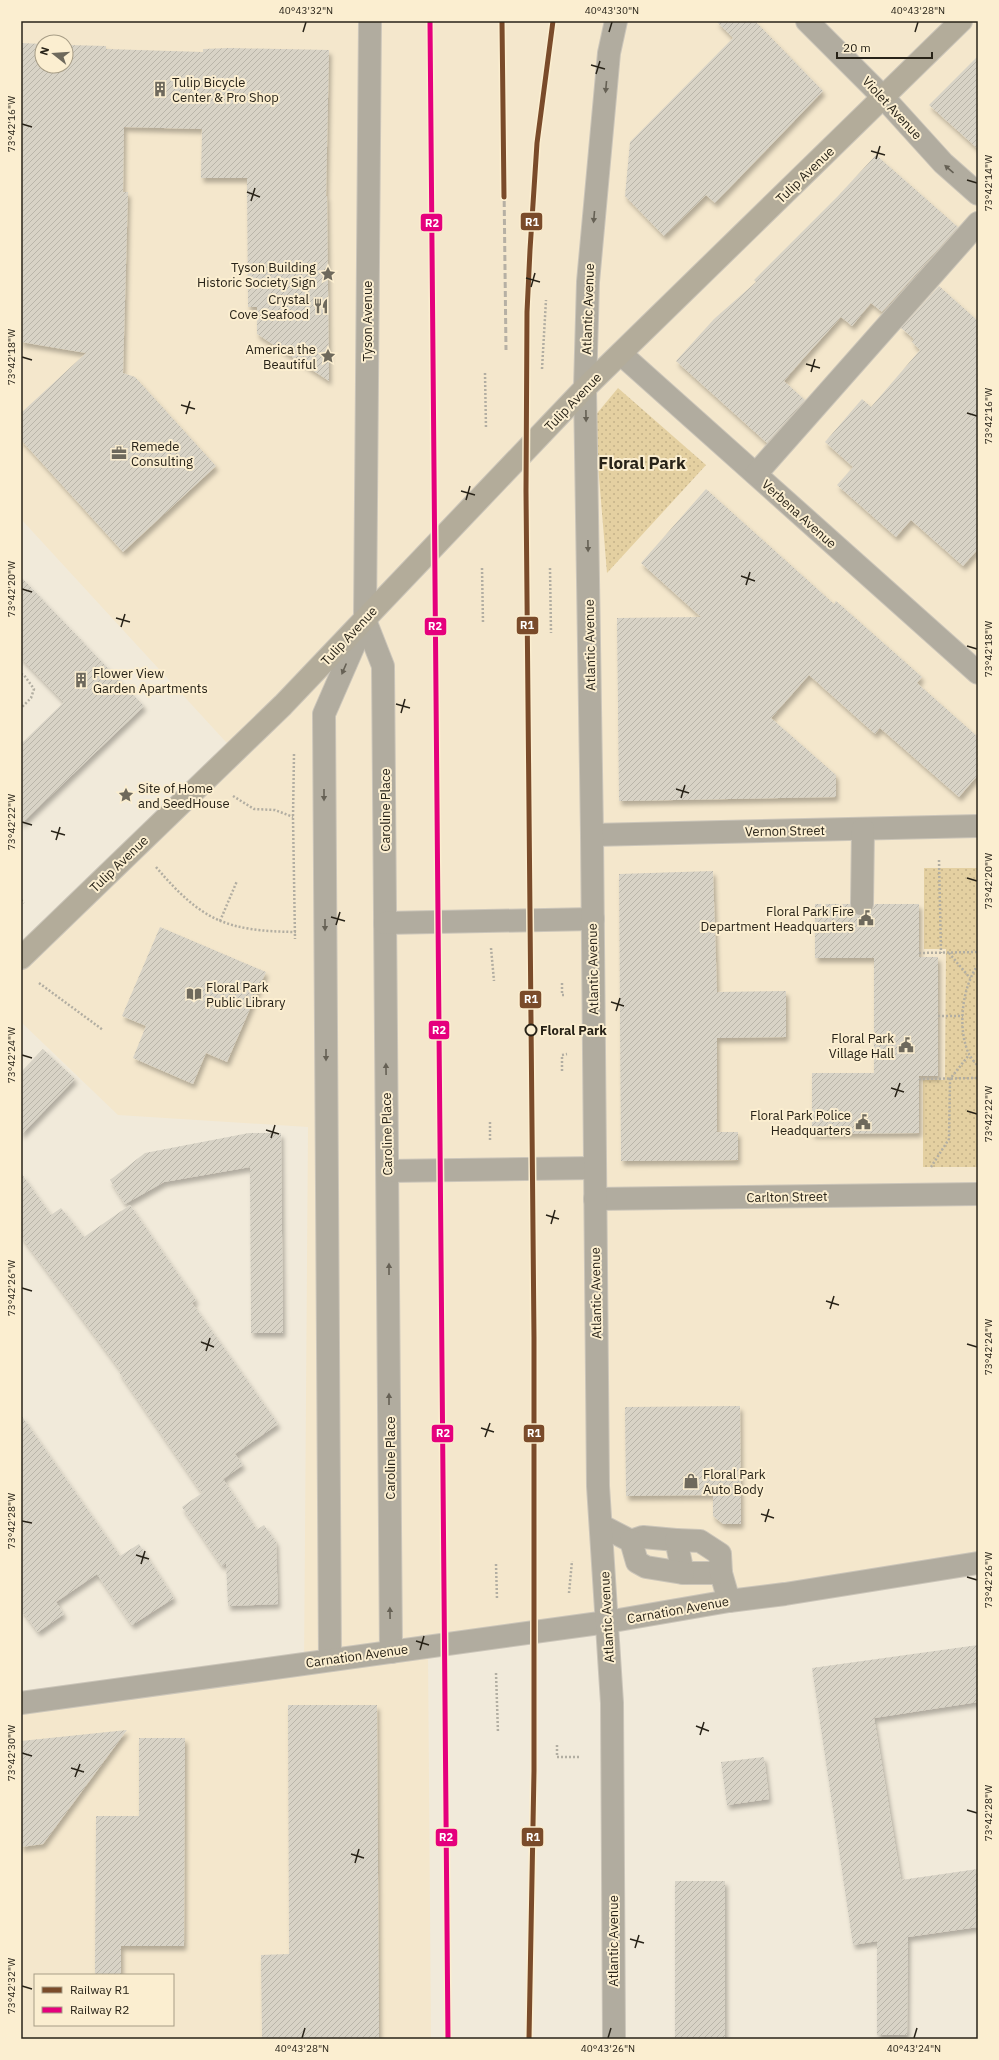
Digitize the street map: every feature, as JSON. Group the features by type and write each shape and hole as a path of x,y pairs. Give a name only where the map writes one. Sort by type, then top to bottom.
{"main road":[{"name":"Tulip Avenue","path":"21,958 283,705 585,388 884,98 961,21"}],"street":[{"name":"Tyson Avenue","path":"365,620 370,21"},
{"name":"Atlantic Avenue","path":"614,2039 612,1703 602,1526 598,1486 593,919 585,388 588,282 609,53 616,21"},
{"name":"Violet Avenue","path":"807,21 884,98 943,163 978,194"},
{"path":"756,474 978,222"},
{"name":"Verbena Avenue","path":"621,354 978,673"},
{"name":"Caroline Place","path":"365,620 383,666 391,1652"},
{"path":"330,1660 324,714 365,620"},
{"name":"Vernon Street","path":"592,835 978,826"},
{"path":"862,904 863,829"},
{"path":"386,923 593,919"},
{"path":"388,1171 595,1168"},
{"name":"Carlton Street","path":"595,1199 978,1194"},
{"path":"602,1526 631,1541 643,1537 700,1541 720,1554 721,1573 729,1600"},
{"path":"676,1540 683,1573"},
{"path":"631,1541 637,1562 646,1567 683,1573 721,1573"},
{"name":"Carnation Avenue","path":"21,1703 607,1622 729,1600 785,1594 978,1562"}],"path":[{"path":"542,369 546,300"},
{"path":"485,373 486,429"},
{"path":"482,568 484,623"},
{"path":"550,568 551,633"},
{"path":"21,674 24,675 34,689 31,698 21,708"},
{"path":"294,750 293,817 295,932"},
{"path":"233,796 254,809 275,810 293,817"},
{"path":"138,846 190,903 211,918 240,928 267,931 325,932"},
{"path":"939,860 941,953"},
{"path":"220,921 237,881"},
{"path":"21,900 24,903"},
{"path":"490,943 494,982"},
{"path":"919,953 978,952"},
{"path":"949,953 970,978"},
{"path":"978,965 970,978 965,996 963,1016 964,1038 969,1055 978,1066"},
{"path":"39,983 103,1030"},
{"path":"562,983 562,995 572,995"},
{"path":"938,1016 963,1016"},
{"path":"562,1071 562,1055 571,1054"},
{"path":"930,1168 949,1139 950,1079 969,1055"},
{"path":"919,1079 978,1078"},
{"path":"490,1122 490,1145"},
{"path":"569,1593 572,1561"},
{"path":"496,1564 497,1598"},
{"path":"496,1674 498,1733"},
{"path":"557,1745 557,1758 581,1757"}],"shaded area":[{"path":"21,21 978,21 978,1559 428,1654 431,2039 21,2039 21,1708 304,1672 308,1127 118,1115 21,1022 21,965 237,754 21,519"},
{"path":"618,388 706,465 607,573 594,417"},
{"path":"924,868 978,868 978,1167 923,1167 923,1080 945,1080 946,949 924,949"}],"building":[{"path":"716,21 755,21 823,91 715,203 706,195 664,236 625,196 630,142 733,38"},
{"path":"21,43 34,44 34,74 74,74 74,45 106,46 106,49 203,52 203,49 229,48 329,50 326,196 329,381 257,334 257,307 248,307 247,178 201,178 202,129 124,127 123,192 128,192 123,373 135,377 216,466 123,552 21,440 21,413 86,353 21,342"},
{"path":"978,56 978,149 929,105"},
{"path":"876,155 958,227 882,312 871,303 852,326 841,317 802,360 784,381 805,400 767,443 676,361 714,319 756,282 754,280 837,197"},
{"path":"939,286 978,321 978,549 963,566 911,520 896,537 837,485 853,467 825,442 862,399 871,407 920,350 912,342 914,339 901,328"},
{"path":"706,489 834,604 836,601 922,677 917,683 978,737 978,775 959,797 880,728 875,734 809,675 771,718 836,775 836,797 619,801 617,618 701,617 641,563"},
{"name":"Flower View Garden Apartments","path":"21,577 144,706 21,824 21,744 64,702 21,658"},
{"path":"713,871 717,992 786,991 786,1037 717,1038 717,1132 738,1132 738,1160 621,1161 619,874"},
{"name":"Floral Park Village Hall","path":"815,904 850,904 851,910 855,914 862,916 868,915 872,911 875,904 919,904 919,957 938,957 938,1076 919,1076 919,1133 812,1134 812,1073 874,1073 874,958 815,958"},
{"name":"Floral Park Public Library","path":"160,927 266,972 227,1062 206,1053 193,1084 133,1058 146,1026 122,1016"},
{"path":"43,1049 75,1079 21,1135 21,1072"},
{"path":"249,1133 281,1133 283,1333 251,1333 250,1167 164,1182 125,1204 110,1180 145,1153"},
{"path":"21,1173 51,1215 61,1208 84,1237 130,1205 196,1300 192,1303 278,1424 235,1454 243,1465 223,1479 257,1530 264,1525 276,1542 278,1604 228,1606 226,1563 222,1566 182,1507 202,1493 119,1372 121,1371 21,1236"},
{"path":"740,1406 741,1524 723,1524 713,1516 713,1495 626,1496 625,1407"},
{"path":"21,1415 120,1556 139,1544 174,1598 132,1625 97,1574 56,1602 64,1614 38,1632 21,1609"},
{"path":"978,1645 978,1702 874,1718 901,1880 978,1869 978,1927 908,1937 907,2035 877,2035 877,1941 853,1945 812,1668"},
{"path":"288,1705 377,1705 379,2039 262,2039 261,1955 289,1954"},
{"path":"127,1730 43,1844 21,1847 21,1741"},
{"path":"139,1738 185,1738 184,1946 121,1946 121,1974 95,1974 96,1816 139,1816"},
{"path":"764,1757 769,1799 727,1805 721,1762"},
{"path":"675,1881 725,1881 725,2039 675,2039"}],"railway":[{"path":"430,21 431,61"},
{"path":"502,21 506,350"},
{"path":"534,1573 534,1771"}],"rail line":[{"name":"R2","path":"430,21 448,2039"},
{"name":"R1","path":"502,21 504,197"},
{"name":"R1","path":"529,2039 534,1771 534,1337 526,491 527,312 537,143 553,21"}],"place":[{"name":"Tulip Bicycle Center & Pro Shop","path":"160,89"},
{"name":"Tyson Building Historic Society Sign","path":"328,274"},
{"name":"Crystal Cove Seafood","path":"321,306"},
{"name":"America the Beautiful","path":"328,356"},
{"name":"Remede Consulting","path":"119,453"},
{"name":"Flower View Garden Apartments","path":"81,680"},
{"name":"Site of Home and SeedHouse","path":"126,795"},
{"name":"Floral Park Fire Department Headquarters","path":"866,918"},
{"name":"Floral Park Public Library","path":"194,994"},
{"name":"Floral Park","path":"531,1030"},
{"name":"Floral Park Village Hall","path":"906,1045"},
{"name":"Floral Park Police Headquarters","path":"863,1122"},
{"name":"Floral Park Auto Body","path":"691,1481"}],"district":[{"name":"Floral Park","path":"642,463"}]}
